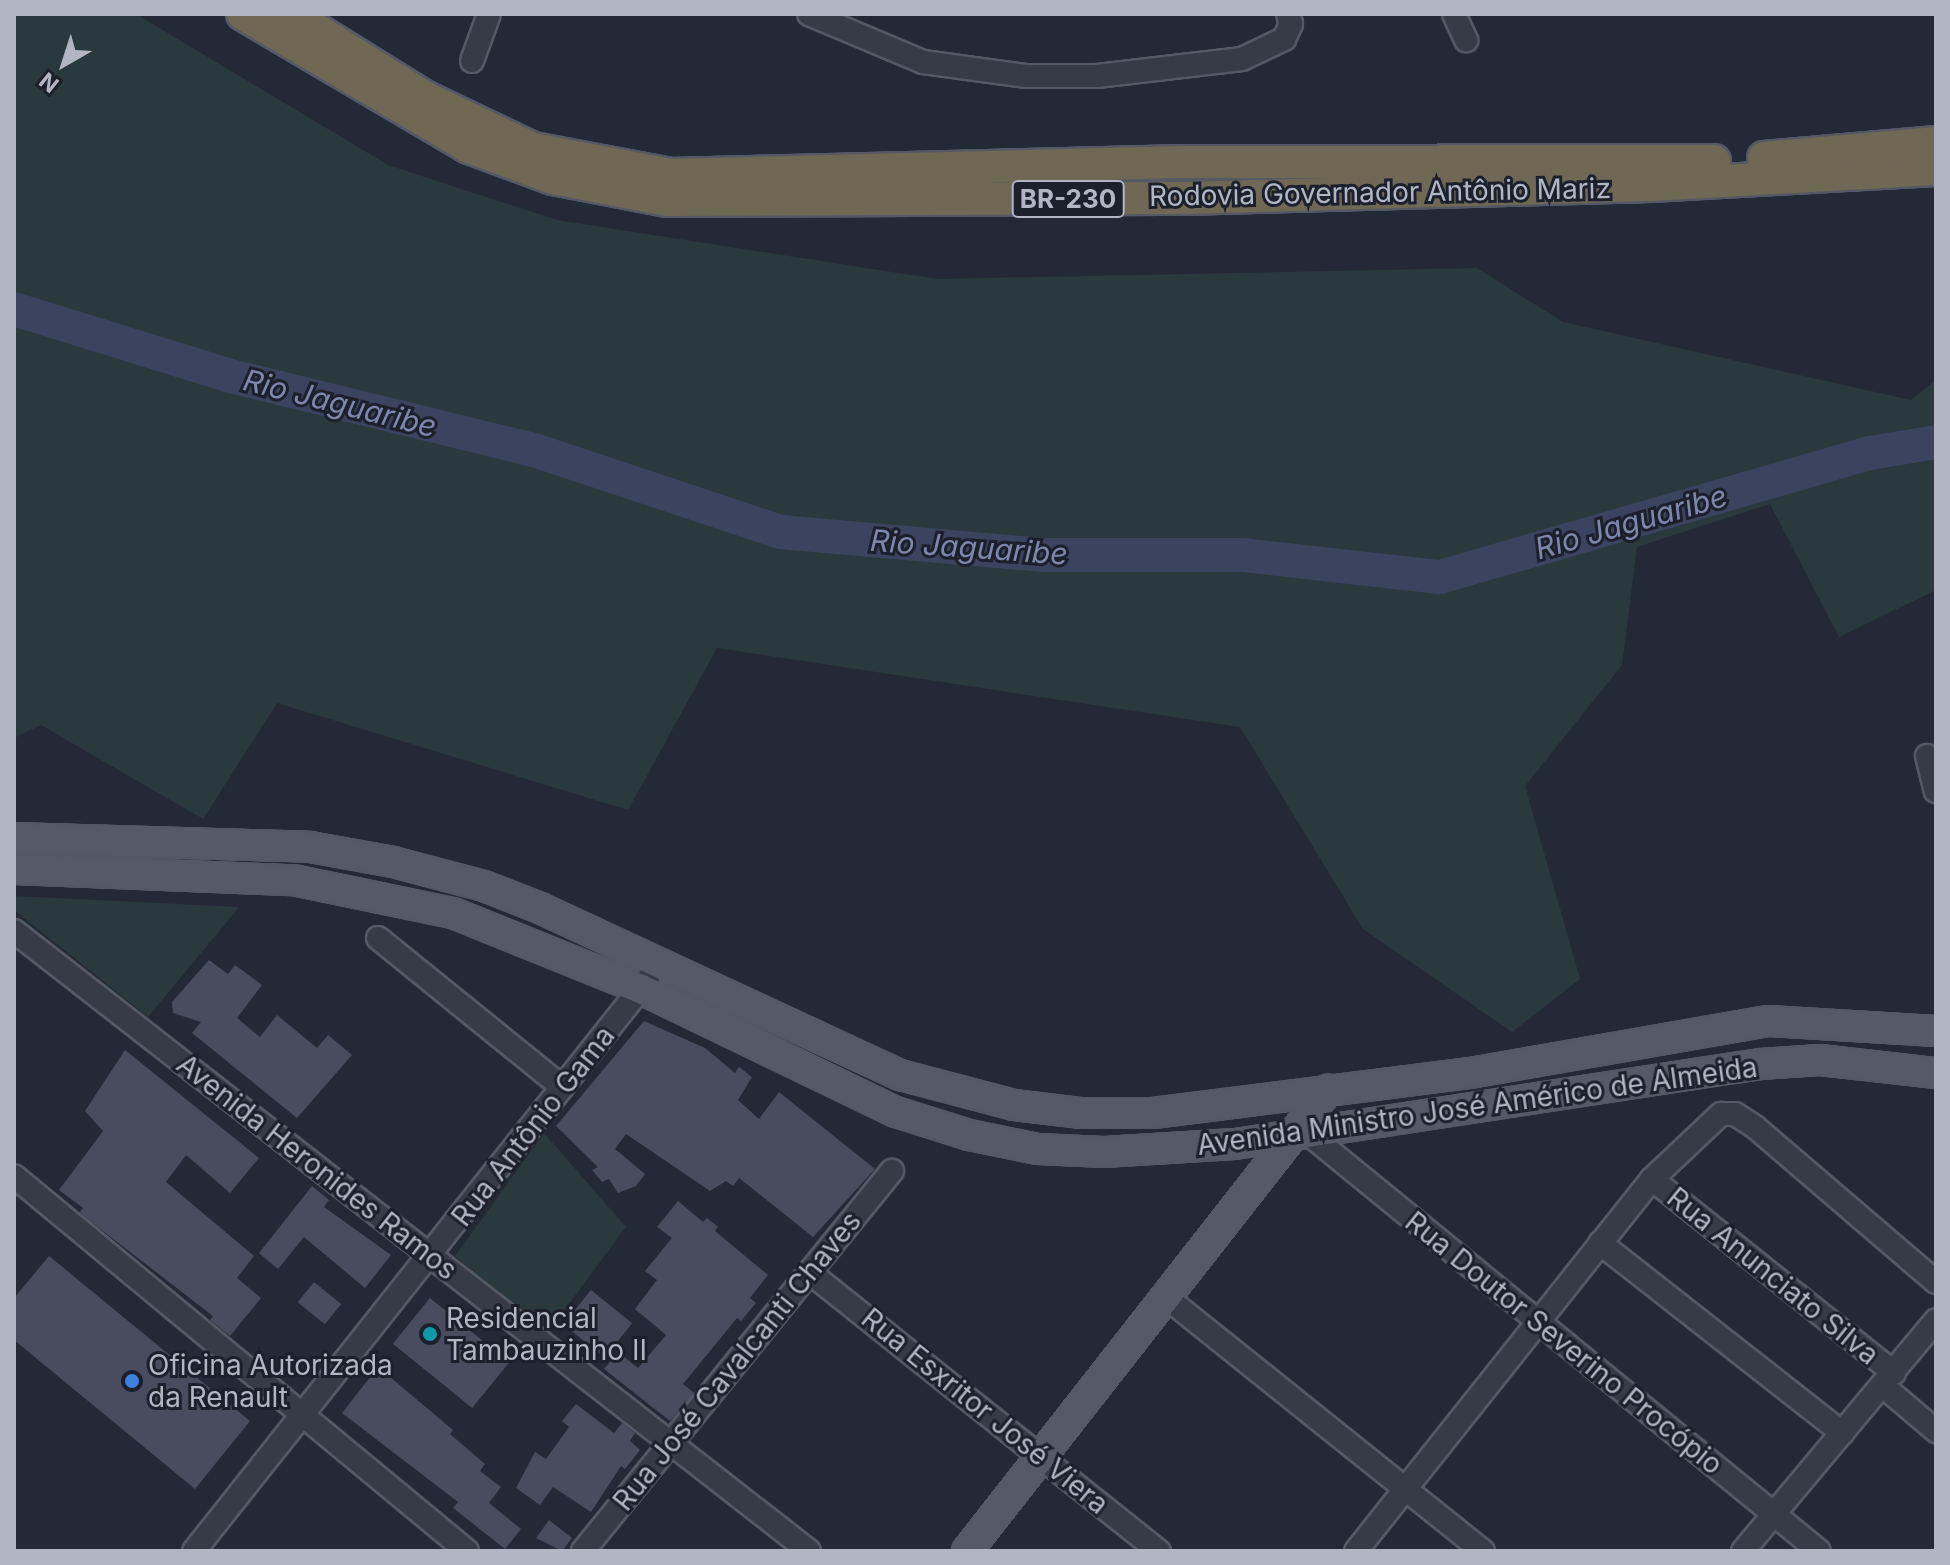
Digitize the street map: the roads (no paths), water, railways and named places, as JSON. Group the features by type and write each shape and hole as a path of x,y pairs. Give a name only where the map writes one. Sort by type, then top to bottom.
{"highway":[{"name":"Rodovia Governador Antônio Mariz","path":"243,14 469,147 553,178 667,200 1185,198 1651,185 1936,169"},
{"name":"Rodovia Governador Antônio Mariz","path":"291,14 426,98 533,149 670,175 1183,162 1733,161 1936,143"}],"main road":[{"name":"Avenida Ministro José Américo de Almeida","path":"14,838 310,847 393,862 484,886 660,961 900,1075 1014,1105 1120,1116 1470,1073 1769,1021 1936,1031"},
{"name":"Avenida Ministro José Américo de Almeida","path":"14,869 293,880 382,895 526,939 641,989 896,1112 969,1135 1038,1149 1165,1150 1303,1135 1760,1064 1820,1060 1936,1073"},
{"path":"967,1551 1167,1298 1303,1135 1328,1090"},
{"path":"1153,1113 1171,1129 1165,1150"}],"street":[{"path":"472,61 489,14"},
{"path":"809,14 923,62 1027,76 1162,72 1242,59 1284,39 1291,24 1288,14"},
{"path":"1454,14 1466,40"},
{"path":"1927,756 1936,791"},
{"name":"Avenida Heronides Ramos","path":"14,931 674,1441 809,1551"},
{"path":"378,938 562,1087"},
{"name":"Rua Antônio Gama","path":"194,1551 431,1255 660,961"},
{"path":"1356,1551 1652,1179 1697,1134 1729,1112 1781,1151 1936,1282"},
{"name":"Rua Doutor Severino Procópio","path":"1303,1135 1819,1551"},
{"name":"Rua José Cavalcanti Chaves","path":"583,1551 892,1171"},
{"path":"14,1176 467,1551"},
{"name":"Rua Anunciato Silva","path":"1652,1179 1888,1379 1936,1431"},
{"path":"1600,1243 1842,1433"},
{"name":"Rua Esxritor José Viera","path":"809,1272 1159,1551"},
{"path":"1167,1298 1483,1551"},
{"path":"1743,1551 1936,1320"}],"waterway":[{"name":"Rio Jaguaribe","path":"14,309 230,376 534,450 780,532 1044,555 1243,555 1440,577 1870,453 1936,442"}],"place":[{"name":"Residencial Tambauzinho II","path":"430,1334"},
{"name":"Oficina Autorizada da Renault","path":"132,1381"}]}
